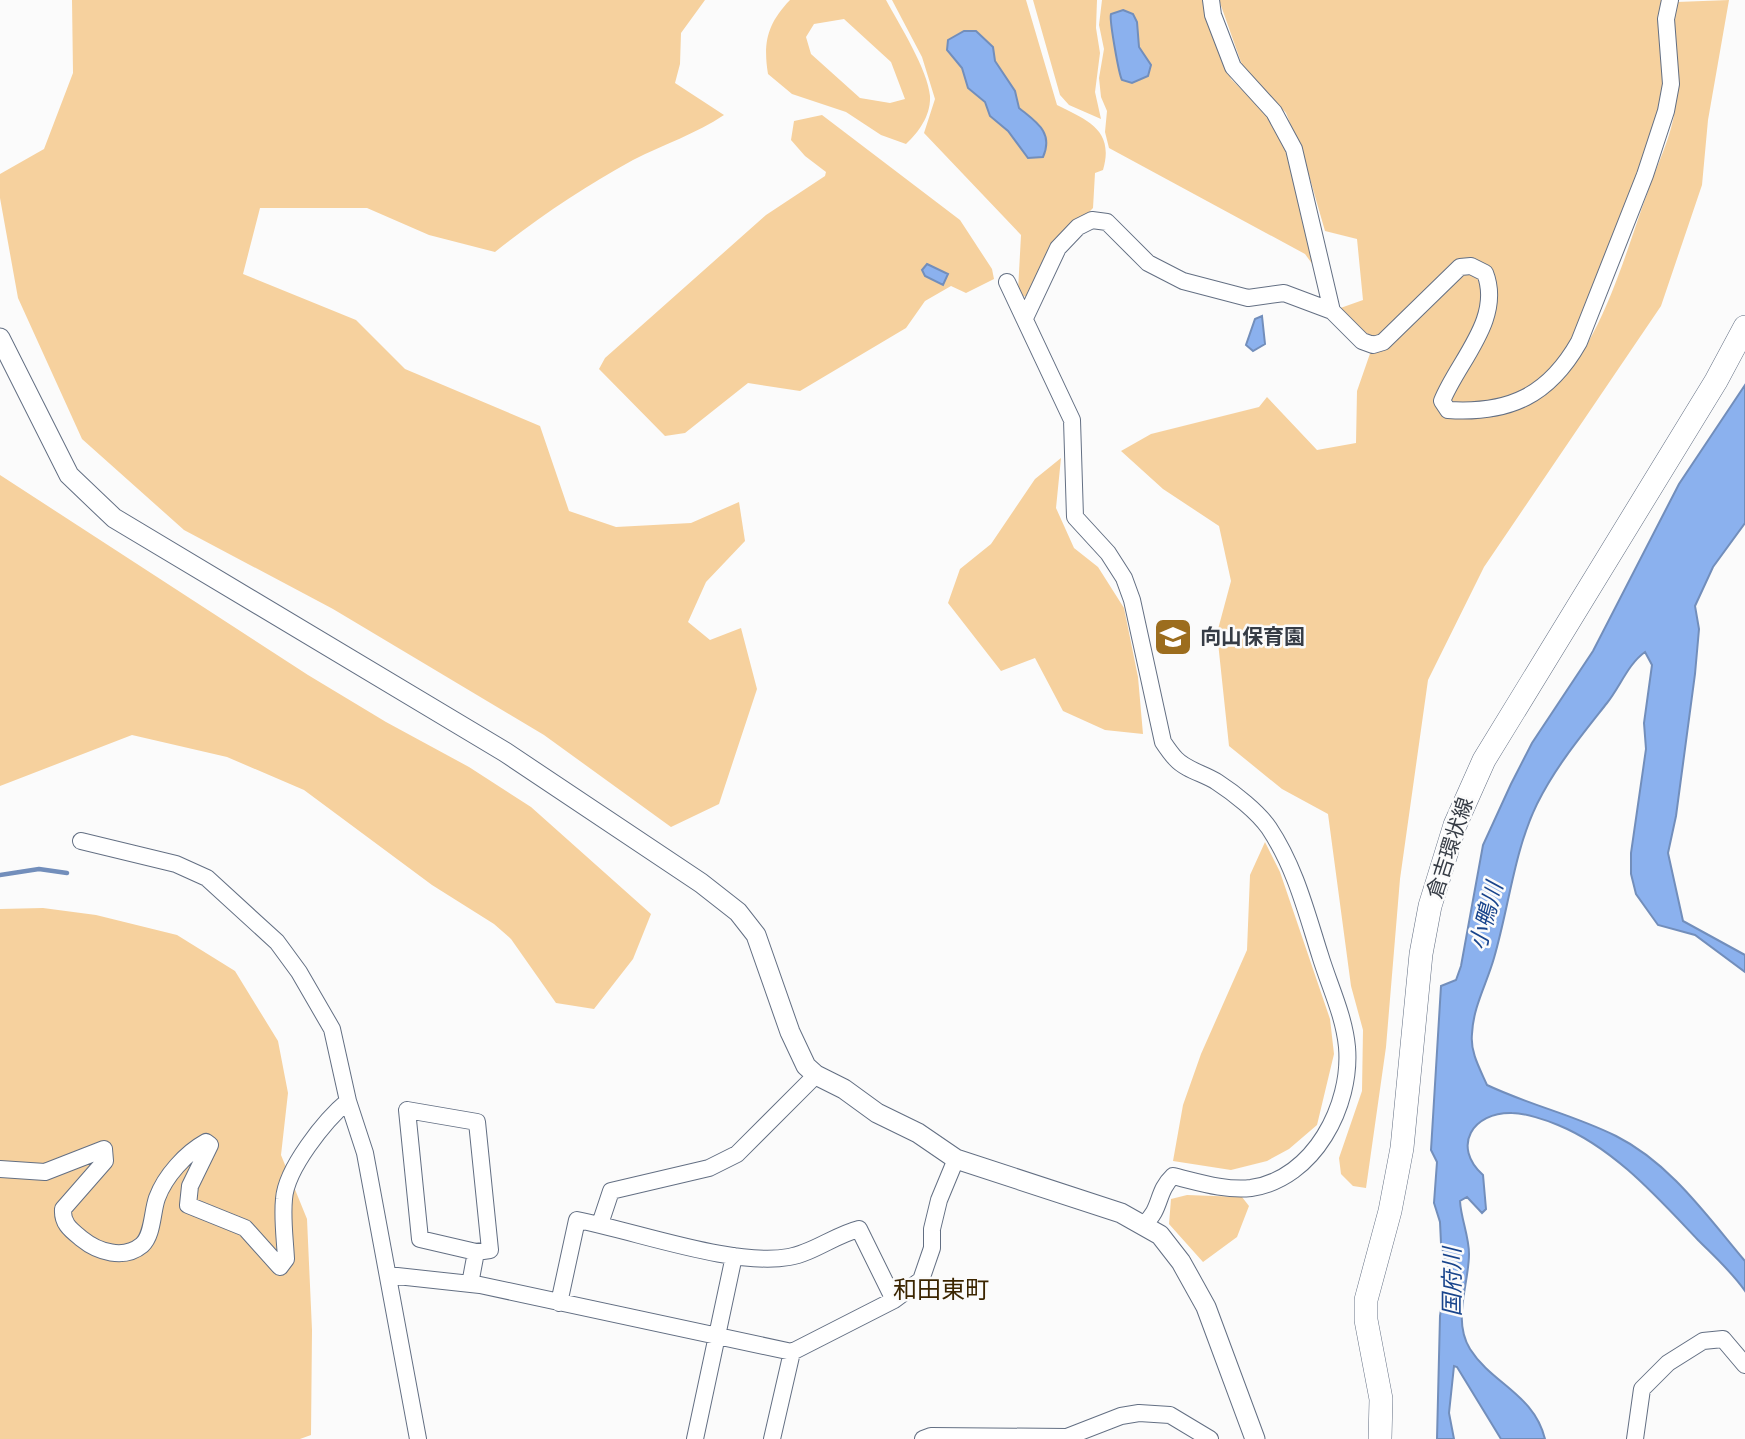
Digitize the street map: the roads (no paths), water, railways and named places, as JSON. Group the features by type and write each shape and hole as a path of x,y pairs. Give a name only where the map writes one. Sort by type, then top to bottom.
{"main road":[{"name":"倉吉環状線","path":"1380,1439 1381,1399 1366,1320 1366,1300 1390,1211 1402,1148 1421,954 1442,864 1468,790 1484,760 1709,393 1745,327"}],"street":[{"path":"1211,0 1213,15 1233,67 1274,112 1294,149 1332,310"},
{"path":"1026,316 1058,248 1078,227 1092,220 1107,222 1148,262 1183,281 1248,299 1284,293 1332,310 1362,341 1373,345 1383,342 1460,267 1471,266 1485,273 1490,286 1489,309 1480,332 1449,382 1442,401 1448,410 1471,412 1504,406 1531,396 1552,381 1565,367 1594,310 1666,111 1671,84 1666,19 1670,0"},
{"path":"1007,282 1026,316 1072,420 1075,517 1108,553 1124,578 1132,600 1163,742 1177,761 1218,782 1266,824 1286,854 1341,1018 1347,1048 1339,1108 1328,1130 1306,1160 1290,1173 1266,1185 1248,1188 1227,1188 1173,1176 1161,1191 1156,1214 1144,1224"},
{"path":"0,338 69,475 114,518 505,752 701,883 738,912 756,935 790,1032 806,1066 816,1076 844,1089 877,1113 918,1133 956,1159 1017,1177 1144,1224 1167,1244 1200,1296 1255,1439"},
{"path":"80,841 176,864 206,878 277,942 299,972 332,1029 348,1101 365,1153 404,1376 420,1437"},
{"path":"600,1224 611,1191 709,1168 737,1154 816,1076"},
{"path":"0,1168 45,1172 104,1149 105,1161 63,1209 62,1216 66,1225 92,1247 103,1252 126,1252 142,1245 148,1236 157,1197 168,1179 194,1149 206,1142 210,1145 190,1186 188,1205 246,1227 280,1268 286,1259 284,1196 307,1146 329,1117 348,1101"},
{"path":"407,1110 477,1122 490,1250 477,1252 420,1239 407,1110"},
{"path":"388,1275 470,1284 792,1352 894,1300 921,1280 932,1248 932,1229 939,1200 956,1159"},
{"path":"559,1303 577,1220 734,1256 790,1257 840,1233 859,1229 894,1300"},
{"path":"470,1284 477,1252"},
{"path":"695,1439 734,1256"},
{"path":"1635,1439 1642,1389 1668,1363 1703,1341 1723,1339 1745,1365"},
{"path":"772,1439 792,1352"},
{"path":"923,1439 931,1436 1066,1438 1121,1416 1139,1413 1170,1415 1210,1439"}],"water":[{"path":"1123,10 1133,14 1137,22 1139,47 1151,65 1148,76 1132,83 1122,80 1111,26 1111,14"},
{"path":"964,31 976,31 993,47 995,61 1015,91 1019,108 1042,128 1045,134 1046,148 1043,157 1028,158 1008,131 990,116 985,102 968,88 962,68 947,50 948,40"},
{"path":"927,264 948,274 943,285 925,276 922,270"},
{"path":"1262,316 1265,344 1253,351 1246,345 1255,319"},
{"path":"1745,385 1745,523 1713,567 1695,606 1699,629 1695,674 1676,816 1668,853 1683,921 1745,955 1745,972 1695,935 1658,925 1636,894 1631,874 1631,853 1646,749 1644,723 1652,665 1645,652 1624,676 1612,697 1569,752 1537,804 1517,860 1494,958 1475,1014 1472,1041 1476,1060 1487,1085 1616,1136 1635,1147 1671,1176 1745,1261 1745,1291 1729,1271 1634,1175 1598,1147 1558,1125 1529,1115 1498,1114 1487,1118 1477,1125 1468,1142 1473,1164 1483,1175 1486,1209 1482,1213 1467,1197 1460,1201 1469,1254 1462,1326 1470,1349 1489,1372 1532,1411 1545,1439 1501,1439 1454,1366 1449,1413 1454,1439 1437,1439 1440,1316 1447,1268 1441,1243 1440,1222 1434,1203 1437,1162 1431,1150 1441,986 1456,980 1461,966 1483,845 1511,784 1532,743 1593,651 1679,484"}],"waterway":[{"path":"0,875 39,869 67,873"}],"place":[{"name":"向山保育園","path":"1173,637"}],"district":[{"name":"和田東町","path":"941,1290"}],"water label":[{"name":"小鴨川","path":"1486,916"},
{"name":"国府川","path":"1452,1282"}]}
